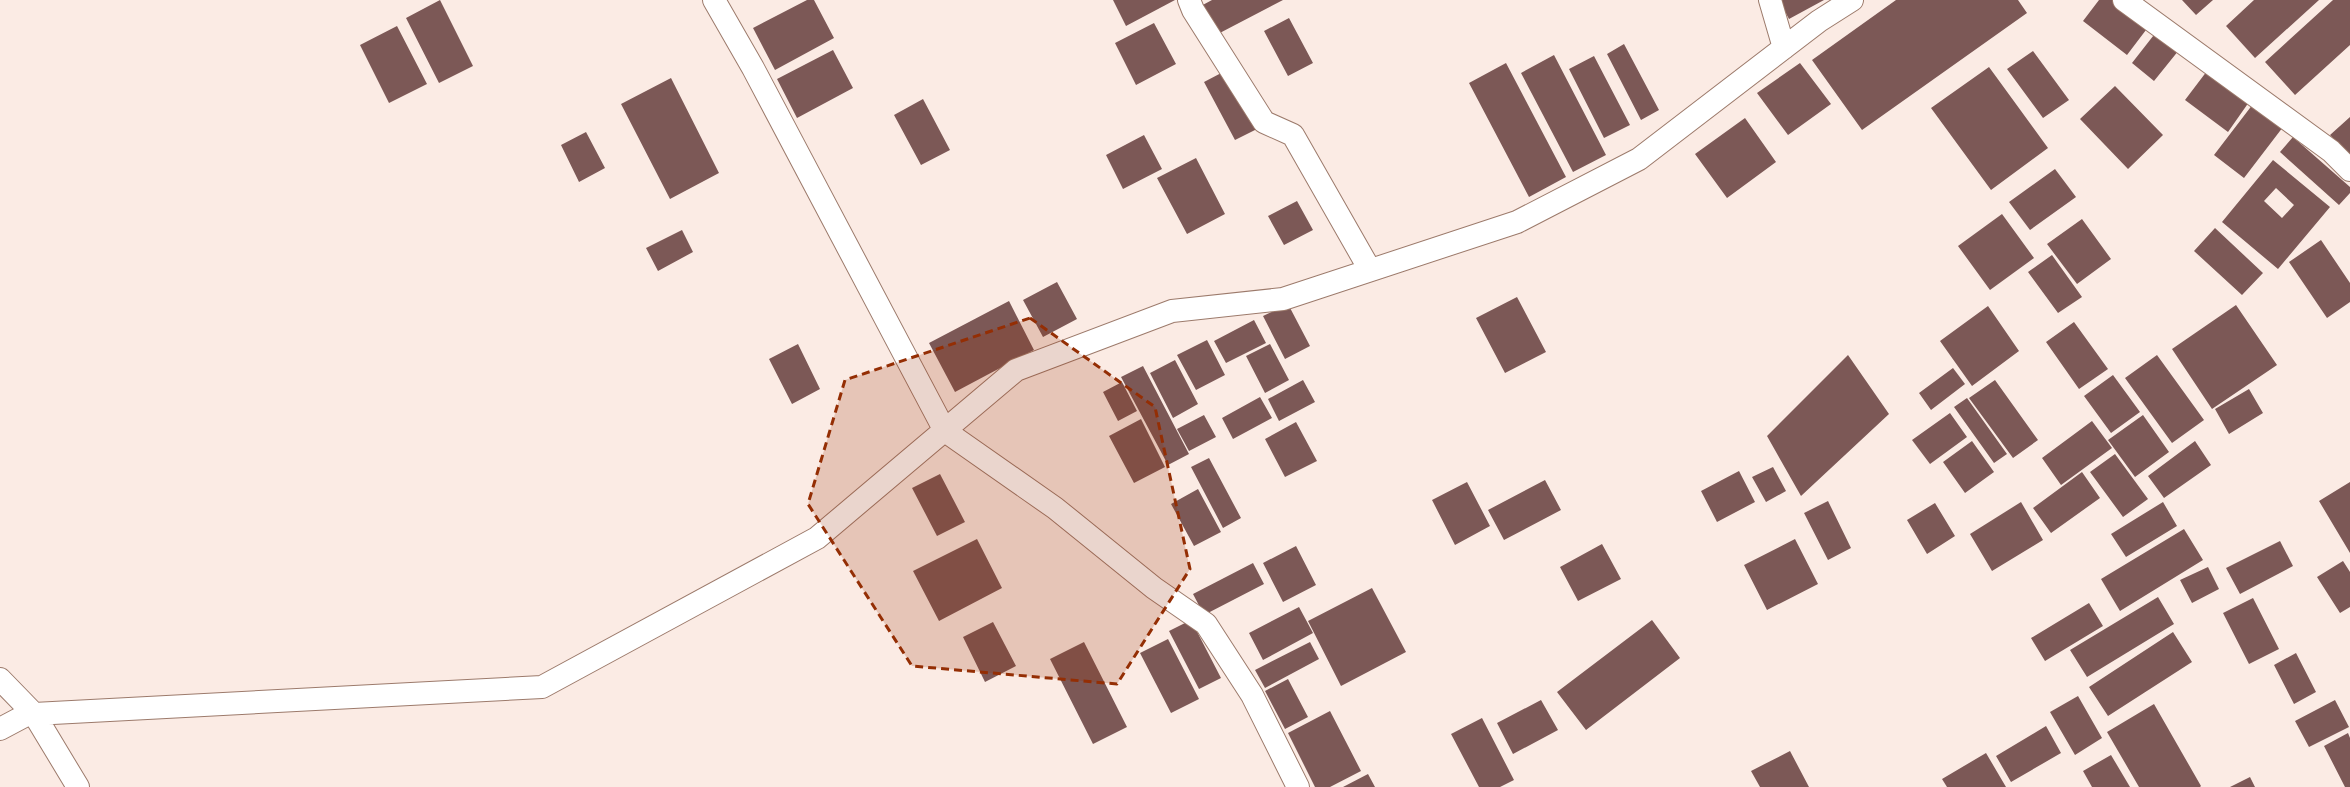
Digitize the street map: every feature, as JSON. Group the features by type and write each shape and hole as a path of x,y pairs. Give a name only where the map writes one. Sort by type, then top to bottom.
{"street":[{"path":"714,0 753,68 945,430 1055,508 1154,588 1206,624 1252,695 1298,787"},
{"path":"1189,0 1193,10 1264,122 1293,135 1370,270"},
{"path":"1770,0 1784,48"},
{"path":"0,729 33,713 542,687 817,538 1016,370 1172,311 1283,299 1517,222 1639,159 1784,48 1852,0"},
{"path":"2124,0 2331,151 2350,170"},
{"path":"0,679 33,713 78,787"}],"highlighted area":[{"path":"1030,318 1155,407 1190,569 1117,684 912,666 808,504 845,380"}],"building":[{"path":"440,0 473,66 439,83 406,18"},
{"path":"807,0 814,0 834,38 775,70 753,28"},
{"path":"1113,0 1175,0 1126,26"},
{"path":"1212,0 1283,0 1214,36 1199,7"},
{"path":"1779,0 1824,0 1789,19"},
{"path":"1896,0 2018,0 2027,13 1862,130 1812,60"},
{"path":"2099,0 2116,0 2149,26 2127,55 2083,21"},
{"path":"2182,0 2213,0 2196,15"},
{"path":"2254,0 2319,0 2255,58 2226,26"},
{"path":"2333,0 2350,0 2350,45 2295,95 2265,62"},
{"path":"1289,18 1313,63 1288,76 1264,31"},
{"path":"1154,23 1176,64 1136,85 1115,43"},
{"path":"397,26 427,84 389,103 360,45"},
{"path":"2157,31 2179,50 2154,81 2132,63"},
{"path":"1624,44 1659,110 1641,120 1607,54"},
{"path":"833,50 853,88 797,118 777,79"},
{"path":"2033,51 2069,100 2043,118 2007,69"},
{"path":"1554,55 1606,155 1573,172 1521,73"},
{"path":"1594,56 1630,125 1604,138 1569,69"},
{"path":"1506,63 1566,177 1529,197 1469,83"},
{"path":"1800,63 1831,104 1788,135 1757,93"},
{"path":"1989,67 2048,148 1991,190 1931,108"},
{"path":"1225,71 1257,129 1235,140 1204,82"},
{"path":"2207,71 2249,102 2228,132 2185,100"},
{"path":"671,78 719,173 670,199 621,104"},
{"path":"2115,86 2163,135 2128,169 2080,119"},
{"path":"923,99 950,150 921,165 894,115"},
{"path":"2253,104 2283,127 2244,178 2214,155"},
{"path":"2350,117 2350,157 2330,135"},
{"path":"1745,118 1776,162 1727,198 1695,154"},
{"path":"586,132 605,168 579,182 561,145"},
{"path":"1144,135 1162,169 1123,189 1106,155"},
{"path":"2293,137 2350,187 2350,193 2339,205 2280,152"},
{"path":"1196,158 1225,214 1187,234 1157,178"},
{"path":"2273,160 2330,207 2278,269 2222,222","holes":["2276,188 2294,205 2282,218 2264,201"]},
{"path":"2055,169 2076,197 2030,230 2009,202"},
{"path":"1297,201 1313,230 1284,245 1268,216"},
{"path":"2002,214 2034,258 1990,290 1958,246"},
{"path":"2082,219 2111,259 2077,284 2047,244"},
{"path":"2215,228 2263,273 2242,295 2194,251"},
{"path":"682,230 693,252 658,271 646,248"},
{"path":"2321,240 2350,283 2350,302 2327,318 2289,262"},
{"path":"2052,255 2082,297 2058,313 2028,272"},
{"path":"1057,282 1077,319 1043,337 1023,300"},
{"path":"1517,297 1546,352 1505,373 1476,318"},
{"path":"1009,301 1034,350 955,392 929,343"},
{"path":"1288,304 1310,346 1285,359 1263,316"},
{"path":"2236,305 2277,365 2212,409 2172,349"},
{"path":"1988,306 2019,351 1972,386 1940,341"},
{"path":"1254,320 1266,343 1226,363 1214,341"},
{"path":"2074,322 2108,369 2079,389 2046,342"},
{"path":"1207,340 1225,375 1196,390 1177,355"},
{"path":"798,344 820,389 792,404 769,359"},
{"path":"1270,344 1289,380 1265,393 1246,356"},
{"path":"1848,355 1889,414 1801,496 1767,436"},
{"path":"2157,355 2204,420 2172,443 2125,378"},
{"path":"1175,360 1198,404 1173,418 1150,373"},
{"path":"1143,366 1189,454 1168,465 1121,377"},
{"path":"1953,368 1965,384 1931,410 1919,393"},
{"path":"2113,375 2140,412 2111,433 2084,396"},
{"path":"1303,380 1315,402 1279,421 1268,399"},
{"path":"1995,380 2038,440 2013,458 1969,398"},
{"path":"1122,382 1137,411 1118,421 1103,392"},
{"path":"2249,389 2263,413 2229,434 2215,409"},
{"path":"1260,397 1272,418 1233,439 1222,418"},
{"path":"1967,398 2007,454 1994,463 1954,407"},
{"path":"1950,413 1967,437 1930,464 1912,440"},
{"path":"1204,415 1216,437 1189,451 1177,429"},
{"path":"2143,415 2169,452 2135,477 2108,440"},
{"path":"1141,419 1165,467 1134,483 1109,436"},
{"path":"2092,421 2112,448 2061,485 2042,458"},
{"path":"1296,422 1317,461 1285,477 1265,439"},
{"path":"1972,441 1994,472 1965,493 1943,462"},
{"path":"2195,441 2211,465 2164,498 2148,476"},
{"path":"2115,454 2148,499 2123,517 2090,472"},
{"path":"1209,458 1241,518 1223,528 1191,467"},
{"path":"1773,467 1786,491 1766,502 1752,477"},
{"path":"1739,471 1755,502 1717,522 1701,491"},
{"path":"2082,472 2100,498 2051,533 2033,508"},
{"path":"940,474 965,522 937,536 912,488"},
{"path":"1545,480 1561,510 1504,540 1488,510"},
{"path":"1467,482 1490,526 1455,545 1432,500"},
{"path":"2350,482 2350,553 2319,501"},
{"path":"1198,489 1221,532 1194,546 1171,504"},
{"path":"1828,501 1851,548 1828,560 1804,513"},
{"path":"2021,502 2043,540 1992,571 1970,534"},
{"path":"2163,502 2177,526 2126,557 2111,534"},
{"path":"1935,503 1955,536 1927,554 1907,520"},
{"path":"2184,529 2203,560 2120,611 2101,579"},
{"path":"977,539 1002,588 939,621 913,571"},
{"path":"1795,539 1818,584 1767,610 1744,565"},
{"path":"2280,541 2293,566 2240,594 2226,568"},
{"path":"1602,544 1621,579 1578,601 1560,567"},
{"path":"1296,546 1316,585 1283,602 1263,563"},
{"path":"2343,561 2350,572 2350,607 2340,613 2317,577"},
{"path":"1253,563 1264,584 1204,615 1193,594"},
{"path":"2208,567 2219,589 2192,603 2180,580"},
{"path":"1372,588 1406,652 1341,686 1308,621"},
{"path":"2158,597 2174,624 2087,677 2070,650"},
{"path":"2253,598 2279,649 2249,664 2223,613"},
{"path":"2089,603 2103,626 2045,661 2031,638"},
{"path":"1299,607 1313,633 1263,660 1249,633"},
{"path":"1191,620 1221,678 1199,689 1169,631"},
{"path":"1652,620 1680,658 1586,730 1557,692"},
{"path":"993,622 1016,666 985,682 963,637"},
{"path":"2173,632 2192,662 2108,716 2089,687"},
{"path":"1168,639 1199,699 1171,713 1140,653"},
{"path":"1084,642 1127,727 1093,744 1050,659"},
{"path":"1310,642 1319,659 1265,688 1255,670"},
{"path":"2296,653 2316,692 2294,704 2274,665"},
{"path":"1288,679 1308,717 1285,729 1265,691"},
{"path":"2078,696 2102,738 2075,755 2050,712"},
{"path":"1541,700 1558,730 1513,754 1497,723"},
{"path":"2335,700 2349,727 2309,747 2295,721"},
{"path":"2154,704 2201,786 2200,787 2139,787 2107,732"},
{"path":"1330,711 1361,771 1330,787 1315,787 1288,733"},
{"path":"1482,718 1514,780 1500,787 1479,787 1451,734"},
{"path":"2046,726 2061,753 2011,782 1996,756"},
{"path":"2348,733 2350,738 2350,787 2345,787 2324,746"},
{"path":"1790,751 1809,787 1760,787 1751,771"},
{"path":"1986,753 2006,787 1947,787 1942,779"},
{"path":"2111,755 2130,787 2092,787 2083,771"},
{"path":"1368,774 1375,787 1343,787"},
{"path":"2250,777 2255,787 2230,787"}]}
